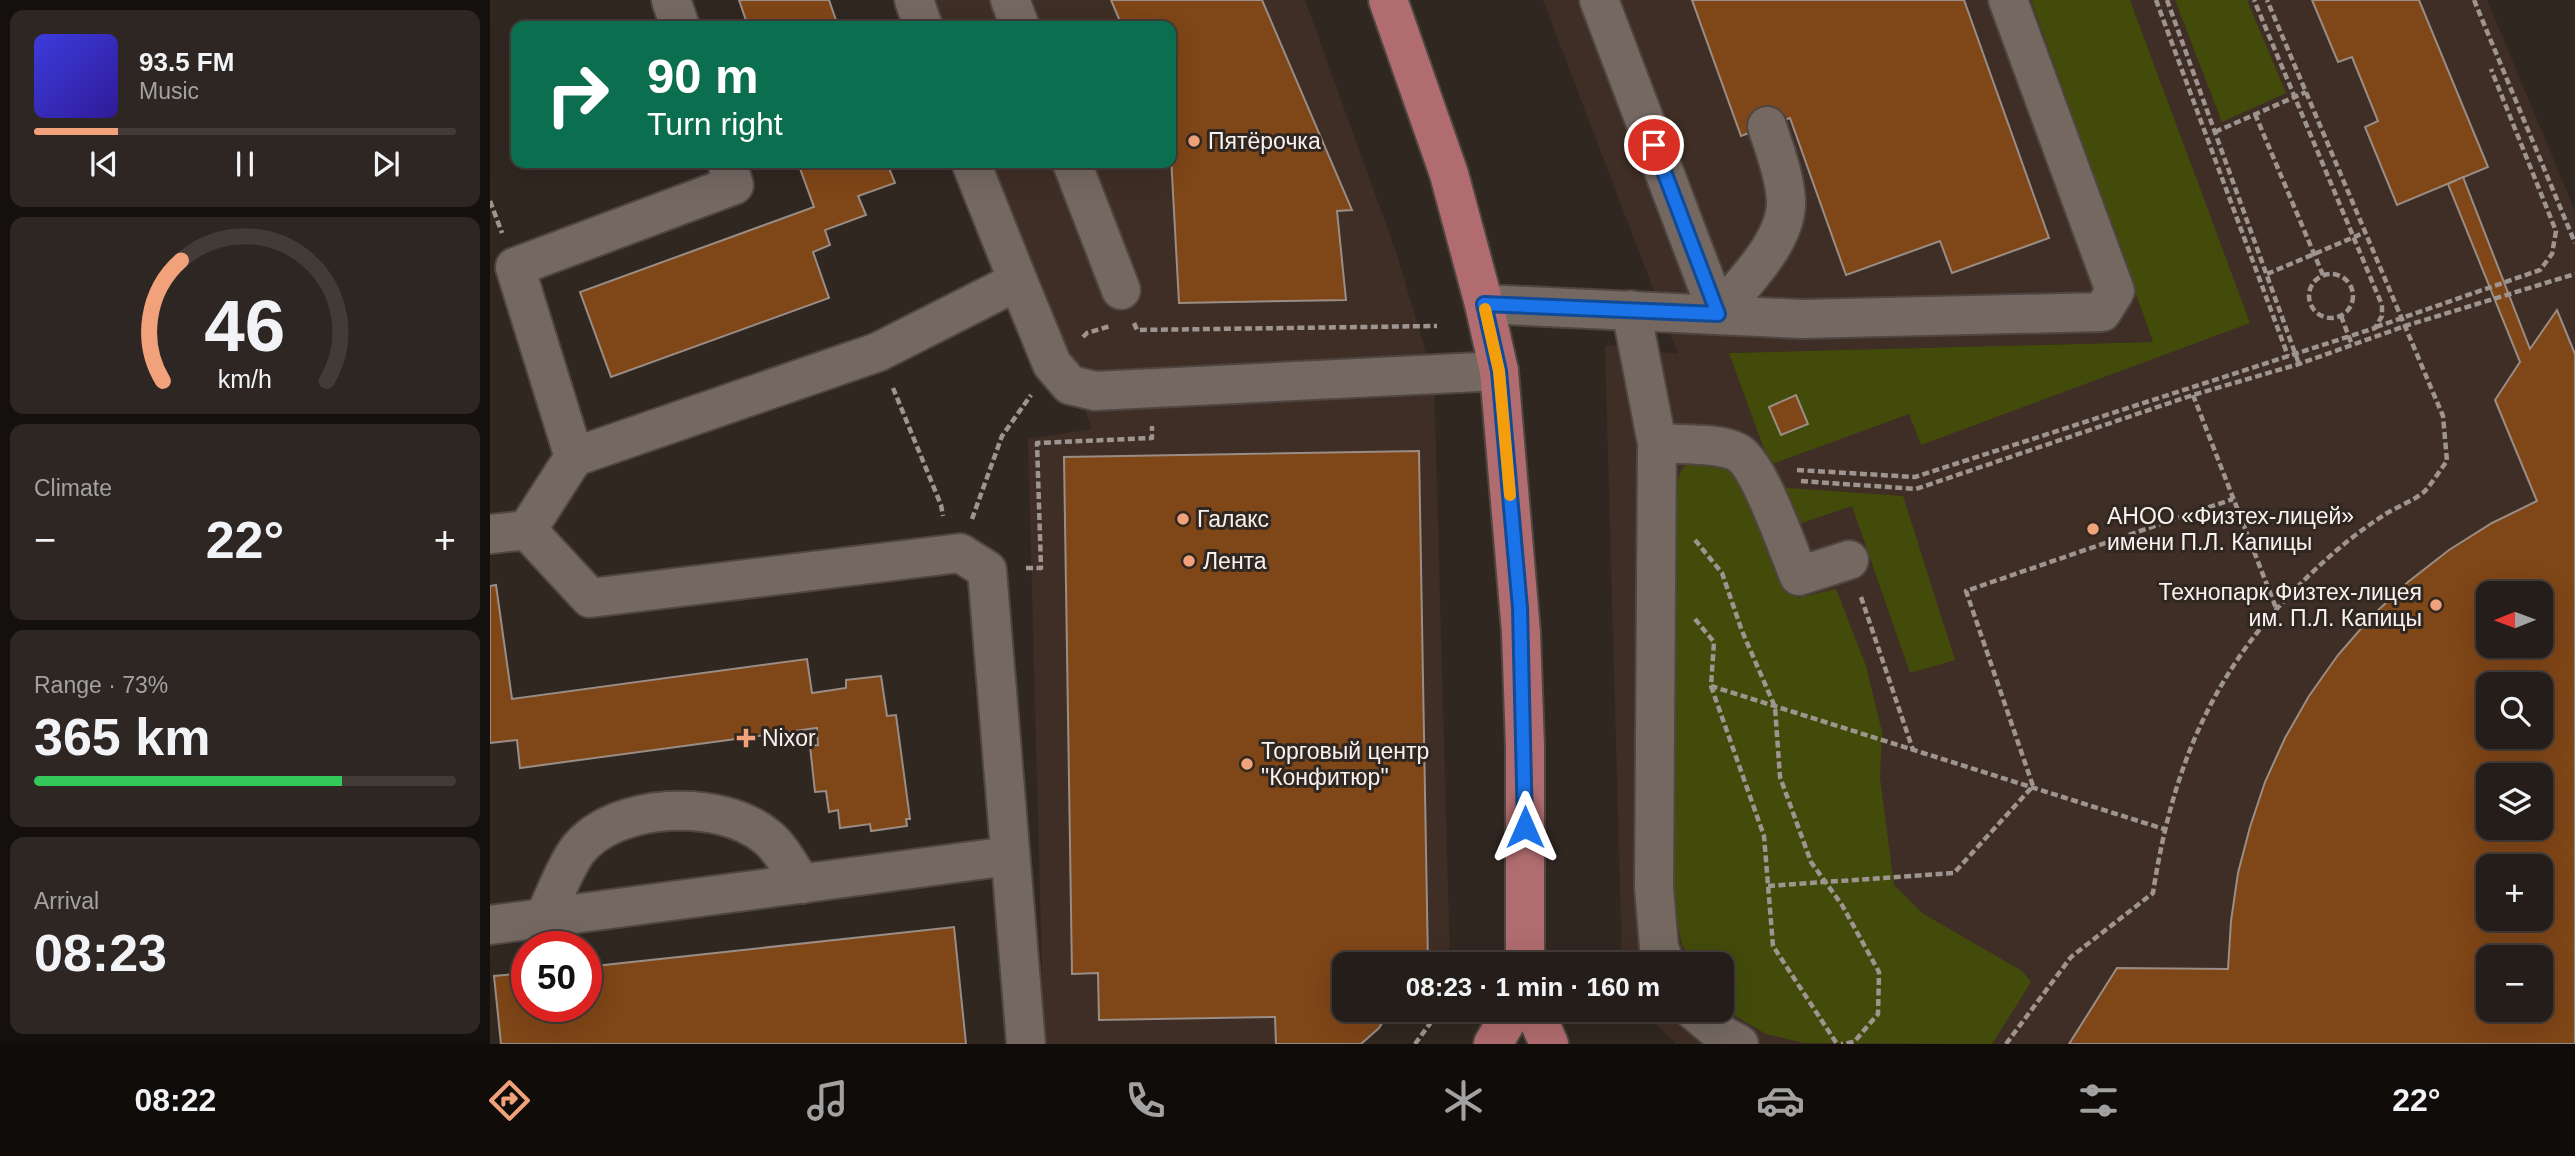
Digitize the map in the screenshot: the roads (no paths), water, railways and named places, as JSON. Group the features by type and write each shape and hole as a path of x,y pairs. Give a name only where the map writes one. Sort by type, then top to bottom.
{"main road":[{"path":"1388,0 1449,174 1499,371 1521,632 1525,747 1525,952"},
{"path":"1493,1044 1506,1022"},
{"path":"1525,1022 1525,1044"},
{"path":"1539,1022 1549,1044"}],"lane":[{"path":"671,0 678,21"},
{"path":"914,0 921,21"},
{"path":"1010,0 1018,21"},
{"path":"1599,0 1718,314"},
{"path":"1484,304 1802,319 2102,312 2115,292 2008,0"},
{"path":"1718,314 1767,254 1780,230 1786,204 1783,176 1767,127"},
{"path":"574,457 515,267 734,185 729,168"},
{"path":"973,168 1052,365 1070,385 1096,391 1150,390 1499,371"},
{"path":"1074,168 1127,305"},
{"path":"527,530 574,457 878,352 1018,281"},
{"path":"1631,310 1657,443 1654,887 1661,952"},
{"path":"1657,443 1725,448 1747,459 1758,478 1799,576 1849,560"},
{"path":"490,534 527,530"},
{"path":"527,530 590,598 966,559 1009,856 1026,1044"},
{"path":"544,918 576,852 601,828 636,817 685,809 728,815 768,837 802,884"},
{"path":"490,926 1009,856"},
{"path":"1707,1022 1739,1044"}],"place":[{"name":"Пятёрочка","path":"1194,141"},
{"name":"Галакс","path":"1183,519"},
{"name":"АНОО «Физтех-лицей» имени П.Л. Капицы","path":"2093,529"},
{"name":"Лента","path":"1189,561"},
{"name":"Технопарк Физтех-лицея им. П.Л. Капицы","path":"2436,605"},
{"name":"Nixor","path":"746,738"},
{"name":"Торговый центр \"Конфитюр\"","path":"1247,764"}]}
